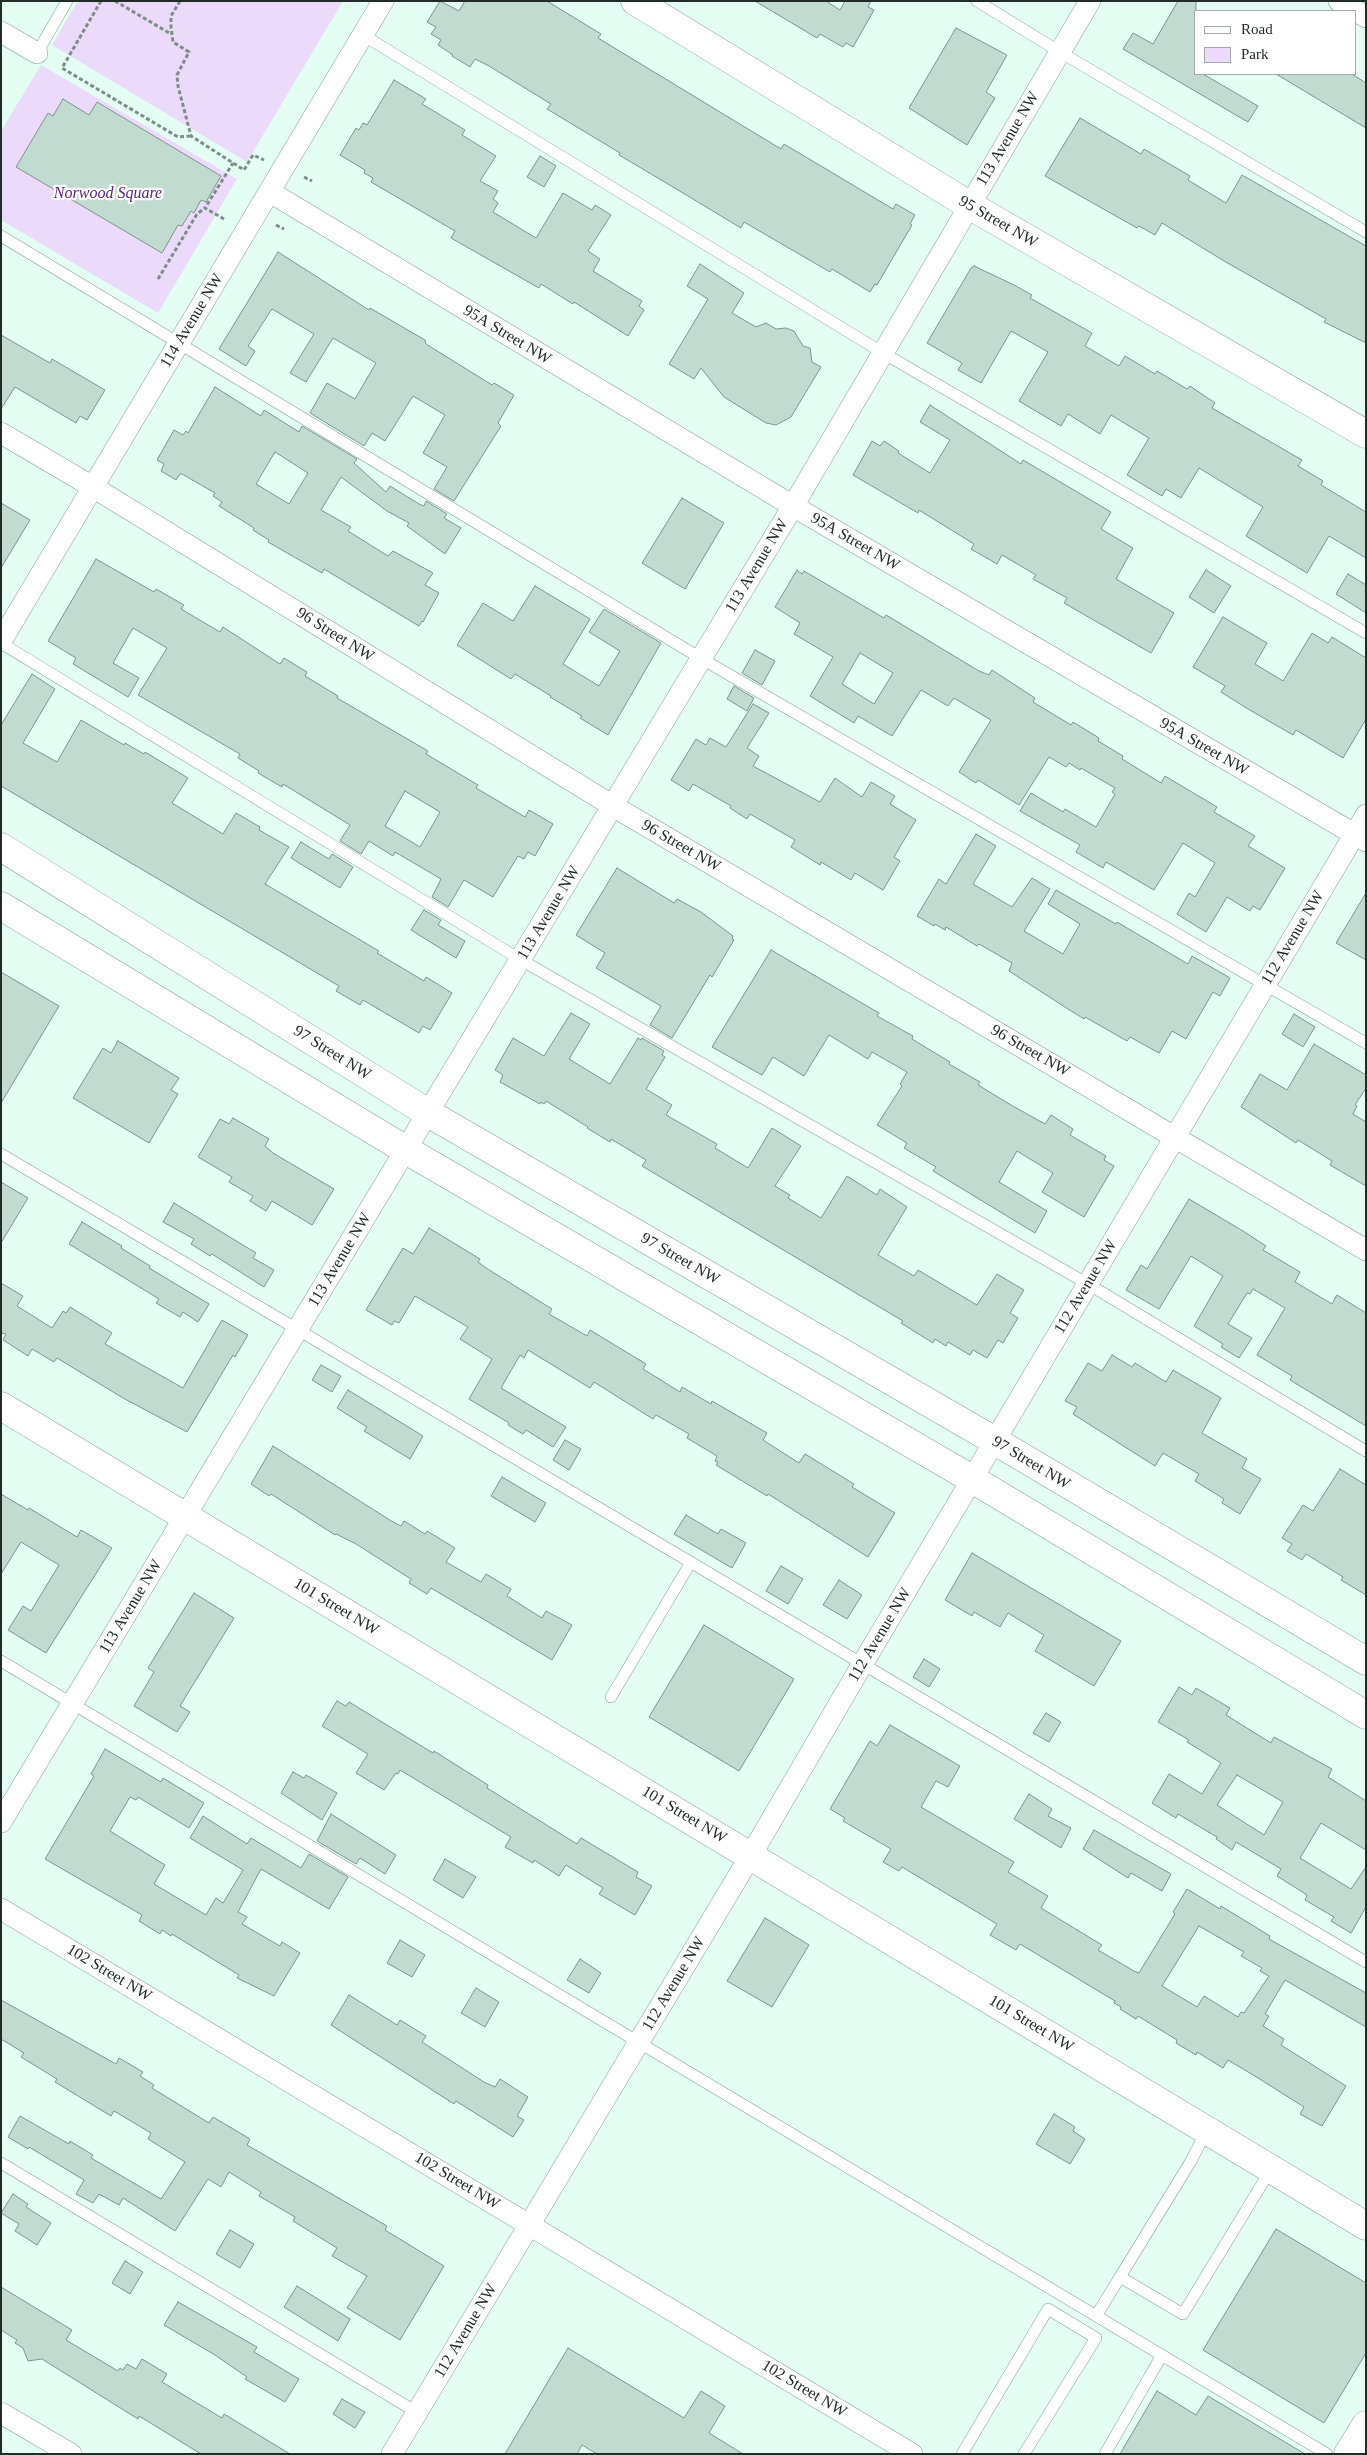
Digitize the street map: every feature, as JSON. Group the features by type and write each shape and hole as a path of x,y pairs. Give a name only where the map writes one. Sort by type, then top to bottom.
{"main road":[{"name":"95 Street NW","path":"635,1 969,205 1366,434"},
{"name":"97 Street NW","path":"1,846 428,1114 995,1441 1366,1661"},
{"path":"1,906 406,1150 972,1479 1366,1715"},
{"name":"101 Street NW","path":"1,1406 1366,2226"},
{"path":"1348,2454 1366,2425"}],"street":[{"name":"114 Avenue NW","path":"1,642 383,1"},
{"name":"113 Avenue NW","path":"1,1822 702,659 1090,1"},
{"path":"1339,1 1354,10"},
{"path":"1,32 37,53"},
{"name":"95A Street NW","path":"270,192 793,506 1360,838"},
{"name":"96 Street NW","path":"1,433 93,486 613,806 1366,1250"},
{"name":"112 Avenue NW","path":"392,2454 751,1856 863,1663 1266,984 1360,838 1366,815"},
{"name":"102 Street NW","path":"1,1909 912,2454"},
{"path":"1,2412 71,2454"}],"lane":[{"path":"37,53 68,1"},
{"path":"977,1 1366,232"},
{"path":"363,35 883,354 1366,633"},
{"path":"1,236 180,342 702,659 1366,1043"},
{"path":"1,642 521,960 1088,1284 1366,1451"},
{"path":"1,1154 1366,1962"},
{"path":"611,1697 692,1562"},
{"path":"1,1661 1328,2454"},
{"path":"1096,2316 1191,2161 1207,2130"},
{"path":"1,2163 418,2413"},
{"path":"1120,2276 1183,2314 1271,2169"},
{"path":"962,2454 1048,2309 1096,2338 1024,2454"},
{"path":"1105,2454 1162,2355"}],"path":[{"path":"101,1 62,68 178,137 191,136 244,170 253,154 312,181"},
{"path":"115,1 172,35"},
{"path":"180,1 171,16 172,35 173,42 190,52 178,75 178,86 191,136"},
{"path":"158,279 197,214 205,208 233,162"},
{"path":"205,208 224,219"}],"green space":[{"path":"78,1 343,1 247,162 52,45"},
{"name":"Norwood Square","path":"41,65 237,179 158,313 1,220 1,131"}],"building":[{"path":"440,1 459,11 465,1 547,1 601,34 598,38 781,149 784,144 893,209 896,204 915,215 910,224 912,225 877,285 875,284 870,292 832,269 830,272 744,222 741,228 619,155 620,153 547,109 551,104 489,66 475,59 470,67 452,56 438,45 441,40 431,34 436,27 427,22"},
{"path":"755,1 826,1 840,10 845,1 871,1 868,7 874,10 853,47 846,43 843,47 820,34 817,38"},
{"path":"1178,1 1196,1 1196,10 1194,10 1194,75 1205,75 1258,106 1248,122 1123,49 1133,33 1153,44"},
{"path":"956,28 1007,55 986,92 995,98 967,145 909,108"},
{"path":"1278,75 1354,75 1366,83 1366,128"},
{"path":"394,80 426,99 422,104 465,130 462,135 496,156 480,181 498,191 493,199 498,203 493,212 536,238 563,193 592,210 595,205 611,215 588,251 600,259 593,271 642,301 639,306 644,310 628,336 574,302 573,304 541,284 539,288 451,238 455,231 371,182 373,178 364,173 365,170 340,155 356,128 359,130 363,123 367,125"},
{"path":"63,99 89,115 97,102 221,176 206,202 201,200 194,213 191,211 182,226 178,225 162,253 16,167 48,113 53,116"},
{"path":"1080,118 1141,154 1144,149 1190,176 1188,180 1226,203 1242,175 1366,246 1366,343 1324,322 1326,319 1162,223 1155,235 1139,226 1137,228 1045,176"},
{"path":"540,156 556,166 544,187 527,177"},
{"path":"278,252 369,310 370,308 425,340 426,344 492,385 494,383 514,395 498,423 501,426 454,501 434,489 447,467 423,453 445,415 413,396 385,441 372,433 364,446 310,413 327,383 355,399 376,363 333,338 306,382 290,373 314,334 272,309 248,346 255,351 246,366 219,349"},
{"path":"700,264 744,293 732,313 756,327 766,323 776,329 786,328 794,331 803,346 810,348 812,362 821,367 791,417 776,425 766,423 724,397 701,368 694,379 669,364 708,299 687,286"},
{"path":"974,266 1032,295 1030,298 1092,333 1085,346 1119,366 1125,356 1155,374 1157,371 1187,389 1190,386 1215,403 1212,408 1302,460 1298,466 1323,481 1321,485 1366,512 1366,558 1329,536 1307,573 1246,536 1263,507 1199,468 1181,498 1166,489 1162,496 1127,475 1149,438 1111,415 1100,434 1068,414 1061,426 1019,401 1048,352 1011,331 981,383 958,370 962,363 927,343 971,268"},
{"path":"1,335 50,363 52,359 105,390 87,420 80,416 76,423 15,387 1,409"},
{"path":"215,387 261,416 264,410 299,432 302,426 357,459 354,463 386,492 390,486 419,504 424,506 426,501 447,514 444,518 461,528 445,554 407,526 409,523 387,511 341,477 321,510 351,527 348,531 388,556 393,551 433,573 425,585 439,593 423,622 419,626 324,569 322,573 268,542 269,540 253,530 254,528 219,506 222,502 213,496 215,493 182,474 176,480 161,471 164,464 157,460 174,430 183,435 186,431 188,433","holes":["275,452 308,473 289,504 256,484"]},
{"path":"930,405 1021,464 1023,460 1111,512 1101,529 1133,548 1116,579 1174,613 1151,653 1064,603 1067,598 1033,579 1036,575 1002,555 997,564 971,549 974,544 919,510 918,513 853,475 872,441 880,446 884,441 899,451 898,453 930,473 950,440 920,422"},
{"path":"682,498 724,523 685,589 642,563"},
{"path":"1,503 30,520 1,568"},
{"path":"96,559 154,592 156,589 184,605 181,609 220,632 223,627 280,664 284,658 307,672 305,676 338,696 337,698 428,751 426,754 478,785 476,788 525,817 529,810 553,824 535,856 528,852 524,859 518,856 493,897 464,880 448,907 432,897 441,879 395,852 393,856 369,841 361,854 340,841 350,825 283,784 282,787 258,773 259,771 238,758 240,754 138,695 167,648 133,628 113,663 139,678 128,697 73,664 76,658 48,641","holes":["405,791 440,812 420,847 385,826"]},
{"path":"797,570 802,574 804,571 884,618 886,615 979,671 989,675 992,670 1035,698 1033,702 1071,725 1073,722 1099,738 1098,741 1123,756 1122,759 1161,783 1165,776 1217,807 1214,812 1255,836 1248,846 1285,868 1260,910 1253,906 1250,911 1227,897 1206,932 1177,914 1189,893 1195,897 1215,863 1183,843 1154,890 1106,862 1103,868 1076,852 1080,845 1020,811 1031,793 1063,812 1065,809 1096,827 1115,794 1112,792 1115,788 1081,768 1080,770 1069,763 1066,767 1049,757 1019,805 978,780 976,783 959,772 991,720 954,698 948,706 921,690 892,736 858,716 854,723 810,696 833,657 794,634 800,623 775,607","holes":["860,653 893,673 874,704 842,684"]},
{"path":"1206,570 1231,586 1214,613 1189,597"},
{"path":"1348,574 1366,585 1366,613 1336,594"},
{"path":"535,586 590,619 563,664 599,686 620,651 589,632 604,609 661,643 608,735 580,718 582,716 515,674 511,679 457,645 483,603 513,621"},
{"path":"1223,617 1267,643 1255,664 1283,681 1312,633 1328,643 1332,637 1366,658 1366,719 1343,758 1296,730 1293,735 1248,709 1221,692 1225,686 1193,667"},
{"path":"755,650 775,661 762,685 742,673"},
{"path":"32,674 55,689 23,743 57,762 81,720 124,745 125,743 144,754 145,752 188,778 172,803 223,834 236,813 260,827 259,830 289,847 265,884 379,951 377,953 424,981 426,977 452,993 430,1030 423,1026 419,1033 363,1000 360,1005 336,991 339,986 1,786 1,725"},
{"path":"734,686 754,698 747,711 727,699"},
{"path":"753,704 769,713 747,748 759,756 753,766 820,802 835,778 862,797 871,782 895,796 890,804 916,820 894,857 900,861 883,890 855,873 851,880 821,862 820,865 791,847 795,840 750,814 747,819 730,808 731,806 693,784 689,791 671,780 696,739 706,745 710,738 726,747"},
{"path":"976,834 996,846 973,884 1012,907 1032,878 1050,889 1024,931 1063,954 1080,924 1048,904 1056,890 1116,924 1117,922 1188,964 1192,956 1230,978 1220,996 1213,992 1186,1039 1172,1031 1159,1053 1130,1037 1127,1041 1085,1017 1084,1019 1009,971 1012,963 979,944 977,946 946,927 945,930 935,924 934,926 917,916 939,879 946,884"},
{"path":"301,842 329,859 332,854 353,867 340,888 291,858"},
{"path":"617,868 674,903 677,899 701,912 733,936 732,939 734,940 712,977 710,975 672,1038 650,1025 661,1006 596,968 605,953 576,935"},
{"path":"1366,893 1366,960 1336,943"},
{"path":"424,910 441,920 438,925 465,941 456,958 411,930"},
{"path":"771,950 879,1013 877,1016 913,1036 912,1039 980,1082 978,1085 1045,1124 1051,1115 1073,1129 1070,1135 1106,1156 1104,1160 1114,1166 1084,1217 1042,1192 1053,1173 1017,1151 999,1182 1047,1211 1035,1233 933,1171 936,1167 904,1148 907,1143 877,1125 902,1086 900,1084 907,1072 872,1052 868,1059 829,1035 804,1076 773,1057 762,1075 712,1047"},
{"path":"1,972 59,1006 1,1103"},
{"path":"571,1013 590,1024 569,1059 610,1084 638,1038 641,1040 642,1038 664,1051 662,1055 665,1057 646,1089 672,1105 666,1115 717,1144 715,1148 748,1168 772,1128 801,1146 775,1186 790,1195 788,1198 821,1218 847,1176 877,1195 880,1189 907,1207 878,1255 914,1276 918,1270 977,1305 997,1274 1024,1290 1010,1313 1018,1318 1003,1343 998,1340 987,1358 973,1350 970,1355 948,1342 946,1346 935,1339 933,1343 901,1323 903,1321 642,1166 646,1160 611,1139 610,1142 546,1101 544,1104 541,1102 540,1104 500,1082 503,1075 495,1070 513,1038 544,1056"},
{"path":"1294,1014 1315,1027 1303,1047 1282,1034"},
{"path":"118,1041 179,1078 171,1090 178,1094 149,1143 73,1098 103,1048 111,1053"},
{"path":"1314,1044 1366,1075 1366,1088 1355,1105 1357,1106 1353,1114 1366,1122 1366,1186 1330,1165 1332,1161 1298,1140 1296,1143 1241,1107 1260,1074 1287,1090"},
{"path":"233,1118 269,1139 265,1146 273,1153 334,1189 312,1225 272,1201 266,1211 250,1201 253,1196 229,1182 232,1177 198,1157 220,1119 229,1124"},
{"path":"1,1182 28,1198 1,1243"},
{"path":"1189,1199 1266,1246 1263,1250 1300,1272 1295,1282 1332,1304 1337,1295 1366,1313 1366,1426 1290,1380 1292,1376 1257,1355 1285,1308 1253,1289 1250,1294 1247,1293 1228,1324 1252,1338 1239,1358 1221,1347 1223,1344 1194,1326 1223,1276 1191,1256 1159,1309 1126,1290 1141,1265 1147,1269"},
{"path":"174,1203 256,1253 253,1258 274,1270 264,1287 212,1254 210,1256 191,1244 194,1239 163,1222"},
{"path":"82,1222 122,1246 121,1248 150,1266 149,1268 209,1304 198,1322 183,1312 180,1317 156,1303 159,1299 69,1244"},
{"path":"429,1228 480,1259 478,1262 486,1268 552,1309 549,1314 587,1336 590,1330 646,1364 643,1369 680,1392 682,1387 711,1404 712,1401 767,1433 763,1440 799,1463 805,1454 854,1484 852,1487 895,1513 868,1557 768,1494 767,1496 716,1465 718,1462 715,1461 717,1456 687,1438 689,1434 656,1415 653,1419 594,1382 590,1388 528,1350 524,1358 520,1355 501,1388 566,1427 553,1447 526,1430 523,1434 508,1425 509,1423 469,1399 492,1359 460,1339 468,1327 415,1296 399,1323 394,1321 392,1325 366,1310 403,1248 413,1254"},
{"path":"1,1283 23,1296 17,1306 52,1328 63,1311 66,1313 70,1307 112,1333 105,1344 183,1388 222,1320 248,1335 235,1357 233,1355 187,1432 123,1398 57,1358 54,1362 32,1349 28,1356 3,1340 6,1334 1,1333"},
{"path":"1112,1355 1132,1367 1135,1363 1166,1382 1173,1370 1221,1398 1202,1433 1247,1459 1242,1468 1261,1479 1240,1514 1222,1503 1224,1499 1195,1481 1199,1474 1163,1453 1155,1466 1073,1414 1077,1407 1065,1401 1088,1363 1102,1371"},
{"path":"321,1365 341,1376 332,1392 312,1380"},
{"path":"348,1390 423,1436 410,1459 364,1431 367,1427 337,1408"},
{"path":"565,1440 581,1449 569,1470 553,1460"},
{"path":"273,1446 393,1522 401,1526 404,1521 425,1534 427,1531 455,1548 446,1562 481,1582 486,1574 511,1589 507,1596 542,1618 546,1611 572,1625 552,1660 431,1588 427,1594 409,1583 411,1579 356,1544 335,1535 271,1494 269,1496 251,1484"},
{"path":"1340,1469 1366,1485 1366,1595 1341,1580 1343,1577 1306,1554 1302,1560 1287,1551 1292,1544 1282,1538 1303,1505 1313,1511"},
{"path":"502,1477 546,1503 535,1522 491,1496"},
{"path":"1,1494 28,1510 29,1508 77,1537 81,1530 112,1548 46,1653 8,1630 23,1606 31,1611 59,1565 21,1542 1,1574"},
{"path":"686,1515 718,1534 721,1529 746,1543 732,1568 674,1534"},
{"path":"972,1553 1121,1641 1094,1686 1035,1651 1044,1635 1008,1613 1000,1627 974,1612 972,1616 945,1600"},
{"path":"781,1566 803,1579 788,1604 766,1591"},
{"path":"839,1580 862,1595 847,1619 823,1605"},
{"path":"194,1593 234,1618 180,1706 190,1712 177,1732 134,1706 154,1672 148,1668"},
{"path":"704,1625 794,1679 739,1771 649,1717"},
{"path":"924,1659 940,1669 929,1687 913,1677"},
{"path":"1179,1687 1192,1695 1196,1688 1230,1708 1226,1715 1271,1743 1274,1737 1332,1769 1328,1777 1366,1801 1366,1850 1321,1823 1300,1858 1351,1889 1366,1867 1366,1907 1351,1933 1331,1921 1334,1917 1305,1900 1307,1895 1277,1876 1281,1869 1236,1842 1232,1850 1216,1839 1217,1837 1178,1814 1176,1818 1152,1803 1169,1774 1202,1794 1221,1763 1187,1742 1189,1740 1158,1722","holes":["1237,1775 1283,1802 1264,1835 1217,1805"]},
{"path":"337,1701 346,1706 349,1702 433,1753 434,1751 488,1785 487,1788 577,1844 581,1838 638,1872 636,1877 652,1886 635,1915 599,1894 603,1888 566,1865 559,1876 534,1860 533,1863 505,1847 511,1837 400,1770 384,1790 356,1773 368,1754 322,1726"},
{"path":"1046,1713 1061,1722 1049,1742 1033,1733"},
{"path":"890,1725 960,1766 948,1787 936,1781 921,1807 1014,1862 1008,1872 1048,1896 1041,1908 1102,1945 1098,1950 1134,1971 1139,1973 1175,1914 1173,1912 1187,1889 1220,1909 1221,1906 1270,1936 1269,1939 1366,1993 1366,2027 1285,1980 1265,2014 1269,2016 1263,2026 1284,2039 1281,2045 1346,2086 1322,2126 1300,2114 1304,2107 1258,2078 1228,2060 1223,2068 1197,2052 1196,2055 1176,2043 1177,2040 1138,2016 1136,2019 1120,2009 1121,2007 1114,2003 1115,2001 1020,1944 1016,1950 990,1935 997,1924 902,1867 899,1871 883,1862 891,1849 843,1821 845,1818 830,1809 870,1741 877,1746","holes":["1199,1926 1244,1952 1241,1956 1262,1968 1260,1971 1269,1976 1244,2013 1241,2012 1238,2017 1204,1996 1197,2007 1162,1986"]},
{"path":"105,1749 161,1782 163,1778 204,1803 189,1828 138,1797 136,1800 130,1797 110,1831 165,1865 154,1884 206,1915 216,1898 223,1903 243,1870 190,1838 203,1816 247,1844 251,1838 301,1868 309,1854 348,1877 329,1909 261,1869 238,1912 247,1917 242,1924 280,1946 282,1942 300,1953 274,1996 237,1978 239,1975 172,1934 171,1936 162,1930 160,1934 139,1921 142,1915 45,1859 94,1776 91,1774"},
{"path":"293,1772 304,1778 306,1775 337,1793 322,1820 281,1793"},
{"path":"1029,1794 1052,1809 1048,1816 1071,1828 1061,1848 1014,1819"},
{"path":"331,1814 396,1855 385,1874 360,1858 356,1864 317,1841"},
{"path":"1094,1830 1171,1874 1162,1891 1131,1873 1128,1878 1083,1849"},
{"path":"445,1859 476,1877 463,1898 433,1880"},
{"path":"765,1918 809,1945 772,2007 727,1981"},
{"path":"400,1940 425,1955 412,1977 387,1963"},
{"path":"580,1959 601,1973 589,1993 567,1980"},
{"path":"476,1988 499,2002 485,2027 461,2013"},
{"path":"349,1995 397,2025 400,2020 426,2036 422,2042 484,2082 495,2087 500,2079 528,2097 517,2116 524,2120 513,2137 456,2101 454,2104 331,2025"},
{"path":"1,2000 116,2064 119,2058 143,2072 140,2076 154,2085 152,2088 209,2123 213,2117 250,2139 247,2145 387,2226 385,2230 444,2266 400,2340 347,2308 367,2276 332,2256 337,2248 293,2221 295,2217 259,2196 261,2192 229,2172 221,2187 208,2179 175,2231 123,2198 119,2205 99,2194 93,2203 76,2194 84,2180 29,2147 28,2149 8,2137 20,2116 69,2144 70,2141 93,2155 91,2158 161,2199 185,2162 148,2139 151,2133 114,2111 111,2116 55,2082 57,2079 21,2057 24,2053 1,2039"},
{"path":"1054,2114 1075,2127 1073,2131 1085,2139 1070,2164 1036,2144"},
{"path":"13,2194 28,2204 26,2207 51,2223 37,2245 15,2231 19,2224 1,2213"},
{"path":"1276,2229 1366,2283 1366,2353 1324,2423 1203,2350"},
{"path":"230,2230 254,2244 240,2268 216,2254"},
{"path":"125,2261 143,2272 130,2294 112,2283"},
{"path":"297,2286 350,2319 338,2341 284,2307"},
{"path":"1,2287 72,2330 66,2340 118,2371 120,2368 123,2370 127,2364 136,2369 142,2359 167,2374 162,2382 222,2418 224,2414 290,2454 201,2454 139,2416 138,2419 42,2359 28,2361 23,2348 15,2343 17,2340 1,2330"},
{"path":"178,2302 257,2347 254,2352 299,2379 285,2402 245,2379 247,2377 215,2355 164,2325"},
{"path":"568,2348 684,2418 701,2391 725,2406 709,2433 743,2454 597,2454 582,2445 577,2454 505,2454"},
{"path":"1157,2391 1196,2415 1208,2396 1305,2454 1120,2454"},
{"path":"342,2399 365,2412 355,2428 333,2414"}]}
